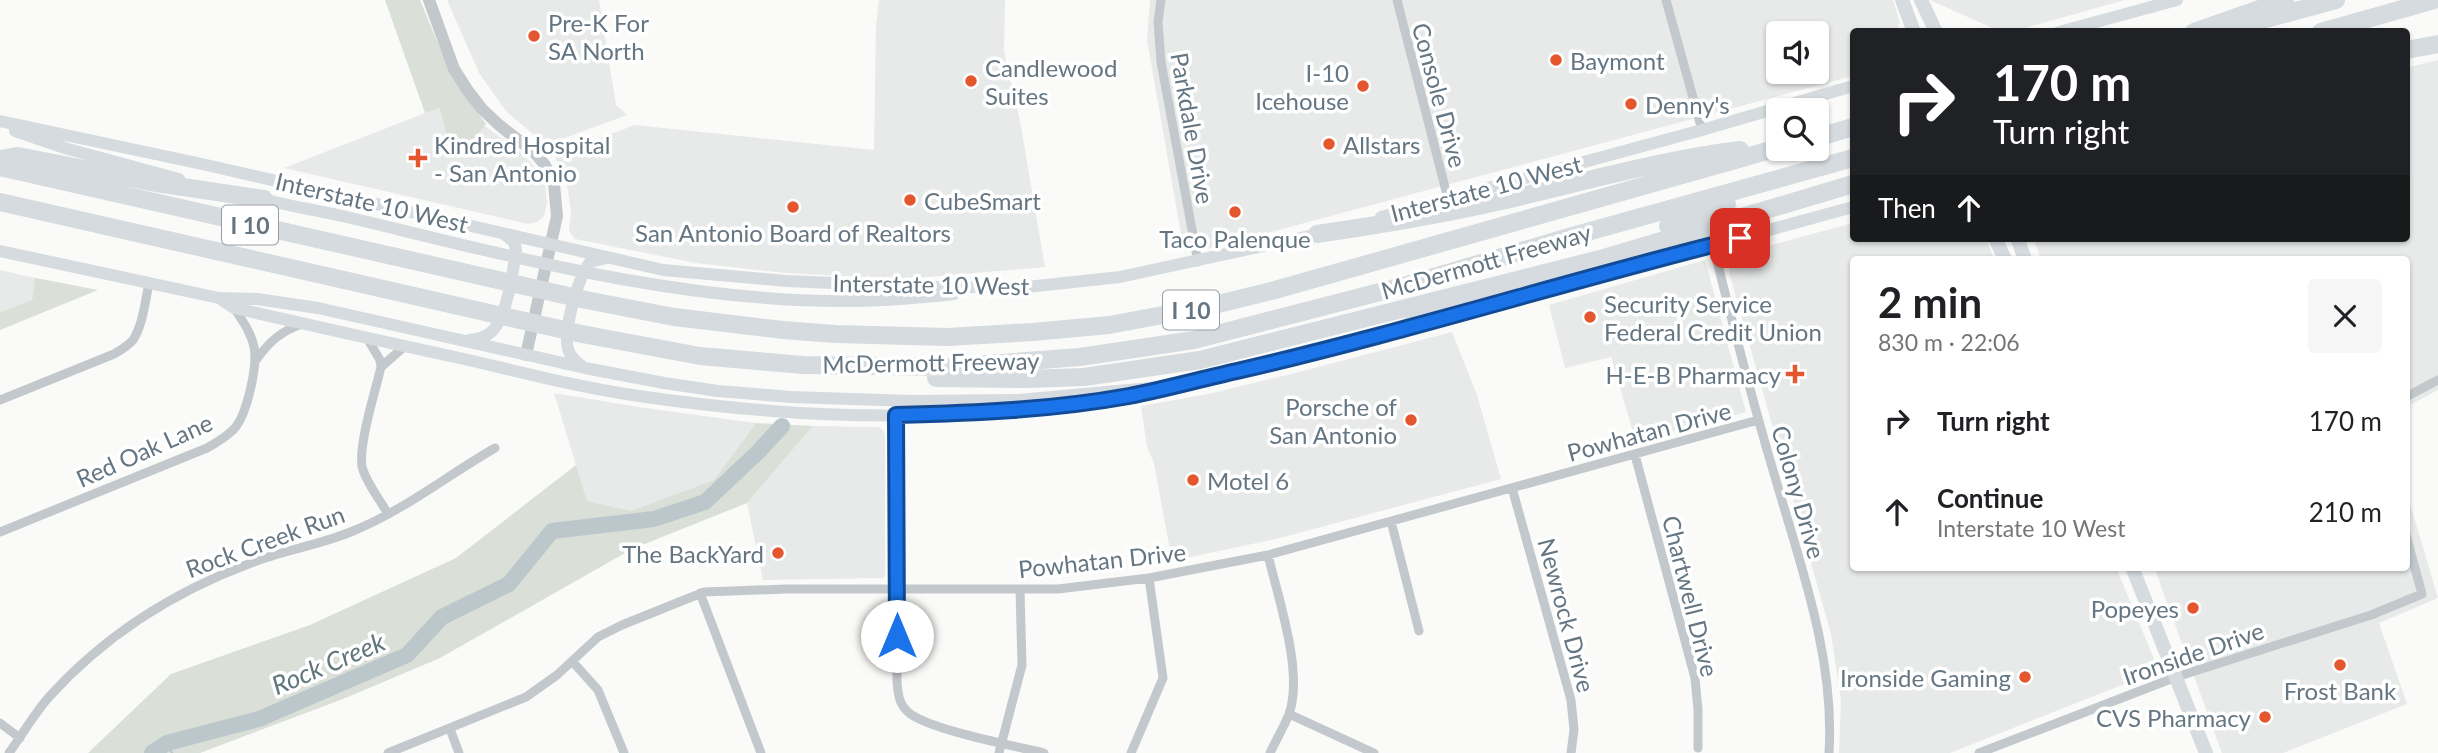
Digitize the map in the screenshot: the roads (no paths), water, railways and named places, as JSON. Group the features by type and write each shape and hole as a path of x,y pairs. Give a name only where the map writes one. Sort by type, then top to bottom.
{"highway":[{"path":"2205,28 2285,0"},
{"path":"2233,28 2336,0"},
{"path":"2335,28 2434,0"},
{"path":"2410,49 2438,45"},
{"path":"1829,134 1850,128"},
{"path":"1317,234 1410,220 1500,202 1658,162 1766,148"},
{"name":"McDermott Freeway","path":"0,167 500,282 674,317 835,334 948,337 1110,325 1206,307 1275,290 1766,150"},
{"path":"0,159 18,156 156,183 264,200"},
{"name":"McDermott Freeway","path":"0,202 582,334 700,356 803,365 948,367 1080,357 1194,340 1417,282 1850,159"},
{"path":"1401,330 1449,306 1571,256 1684,221 1808,171"},
{"path":"846,366 911,378 1027,379 1084,377 1200,360 1604,258 1850,185"}],"main road":[{"path":"1902,0 1911,27"},
{"path":"1921,0 1933,26"},
{"path":"2072,28 2151,4 2177,0"},
{"path":"2410,55 2438,45"},
{"name":"Interstate 10 West","path":"0,123 552,243 663,270 878,286 1010,288 1120,277 1317,234 1702,130 1850,87"},
{"path":"0,123 68,149 264,200 626,280 778,299 845,301 894,300 1010,288"},
{"path":"219,298 234,308 302,324 637,396 768,411 896,415 977,414 1128,396 1333,349 1850,208"},
{"path":"466,341 485,337 492,332 506,302 515,258 514,242 501,232"},
{"path":"0,251 219,298 257,299 318,308 585,368 718,391 832,399 1020,400 1171,386"},
{"path":"585,368 573,358 567,347 579,278 590,262 611,257"},
{"path":"2134,571 2206,753"}],"street":[{"path":"429,0 454,69 468,91 482,110 535,153 550,174 558,201 552,243 526,355"},
{"name":"Parkdale Drive","path":"1161,0 1158,22 1161,62 1198,262"},
{"name":"Console Drive","path":"1397,0 1448,199"},
{"path":"1666,0 1702,130"},
{"name":"Colony Drive","path":"1713,245 1758,420 1821,644 1829,693 1829,753"},
{"path":"0,400 114,354 126,346 133,339 149,284"},
{"path":"234,308 250,335 256,360"},
{"name":"Red Oak Lane","path":"0,532 218,442 234,429 241,419 256,360 274,338 302,324"},
{"path":"367,338 380,360 381,367 363,448 363,471 388,514"},
{"path":"381,367 405,346"},
{"path":"2410,395 2438,380"},
{"path":"896,415 897,682 903,706 923,722 1044,753"},
{"name":"Powhatan Drive","path":"388,753 526,697 557,675 598,637 700,593 730,590 1058,589 1149,578 1268,555 1758,420"},
{"name":"Rock Creek Run","path":"9,753 51,696 109,640 147,612 213,577 255,561 354,531 388,514 495,447"},
{"name":"Chartwell Drive","path":"1635,455 1695,678 1698,748"},
{"name":"Newrock Drive","path":"1512,488 1571,700 1574,730 1571,753"},
{"path":"1391,521 1419,631"},
{"name":"Ironside Drive","path":"1979,753 2176,677 2371,615 2422,594 2410,550"},
{"path":"1268,555 1294,673 1289,714 1270,753"},
{"path":"1131,753 1163,678 1149,578"},
{"path":"999,753 1022,665 1020,590"},
{"path":"700,593 761,753"},
{"path":"572,661 598,690 624,753"},
{"path":"1289,714 1374,753"},
{"path":"0,723 20,738"},
{"path":"450,729 459,753"}],"waterway":[{"name":"Rock Creek","path":"152,753 167,743 259,719 407,655 442,617 509,584 552,531 654,519 705,502 782,426"},
{"path":"167,743 172,753"}],"place":[{"name":"Pre-K For SA North","path":"534,36"},
{"name":"Baymont","path":"1556,60"},
{"name":"Candlewood Suites","path":"971,81"},
{"name":"I-10 Icehouse","path":"1363,86"},
{"name":"Denny's","path":"1631,104"},
{"name":"Allstars","path":"1329,144"},
{"name":"Kindred Hospital - San Antonio","path":"418,158"},
{"name":"CubeSmart","path":"910,200"},
{"name":"San Antonio Board of Realtors","path":"793,207"},
{"name":"Taco Palenque","path":"1235,212"},
{"name":"Security Service Federal Credit Union","path":"1590,317"},
{"name":"H-E-B Pharmacy","path":"1795,374"},
{"name":"Porsche of San Antonio","path":"1411,420"},
{"name":"Motel 6","path":"1193,480"},
{"name":"The BackYard","path":"778,553"},
{"name":"Popeyes","path":"2193,608"},
{"name":"Frost Bank","path":"2340,665"},
{"name":"Ironside Gaming","path":"2025,677"},
{"name":"CVS Pharmacy","path":"2265,717"}]}
